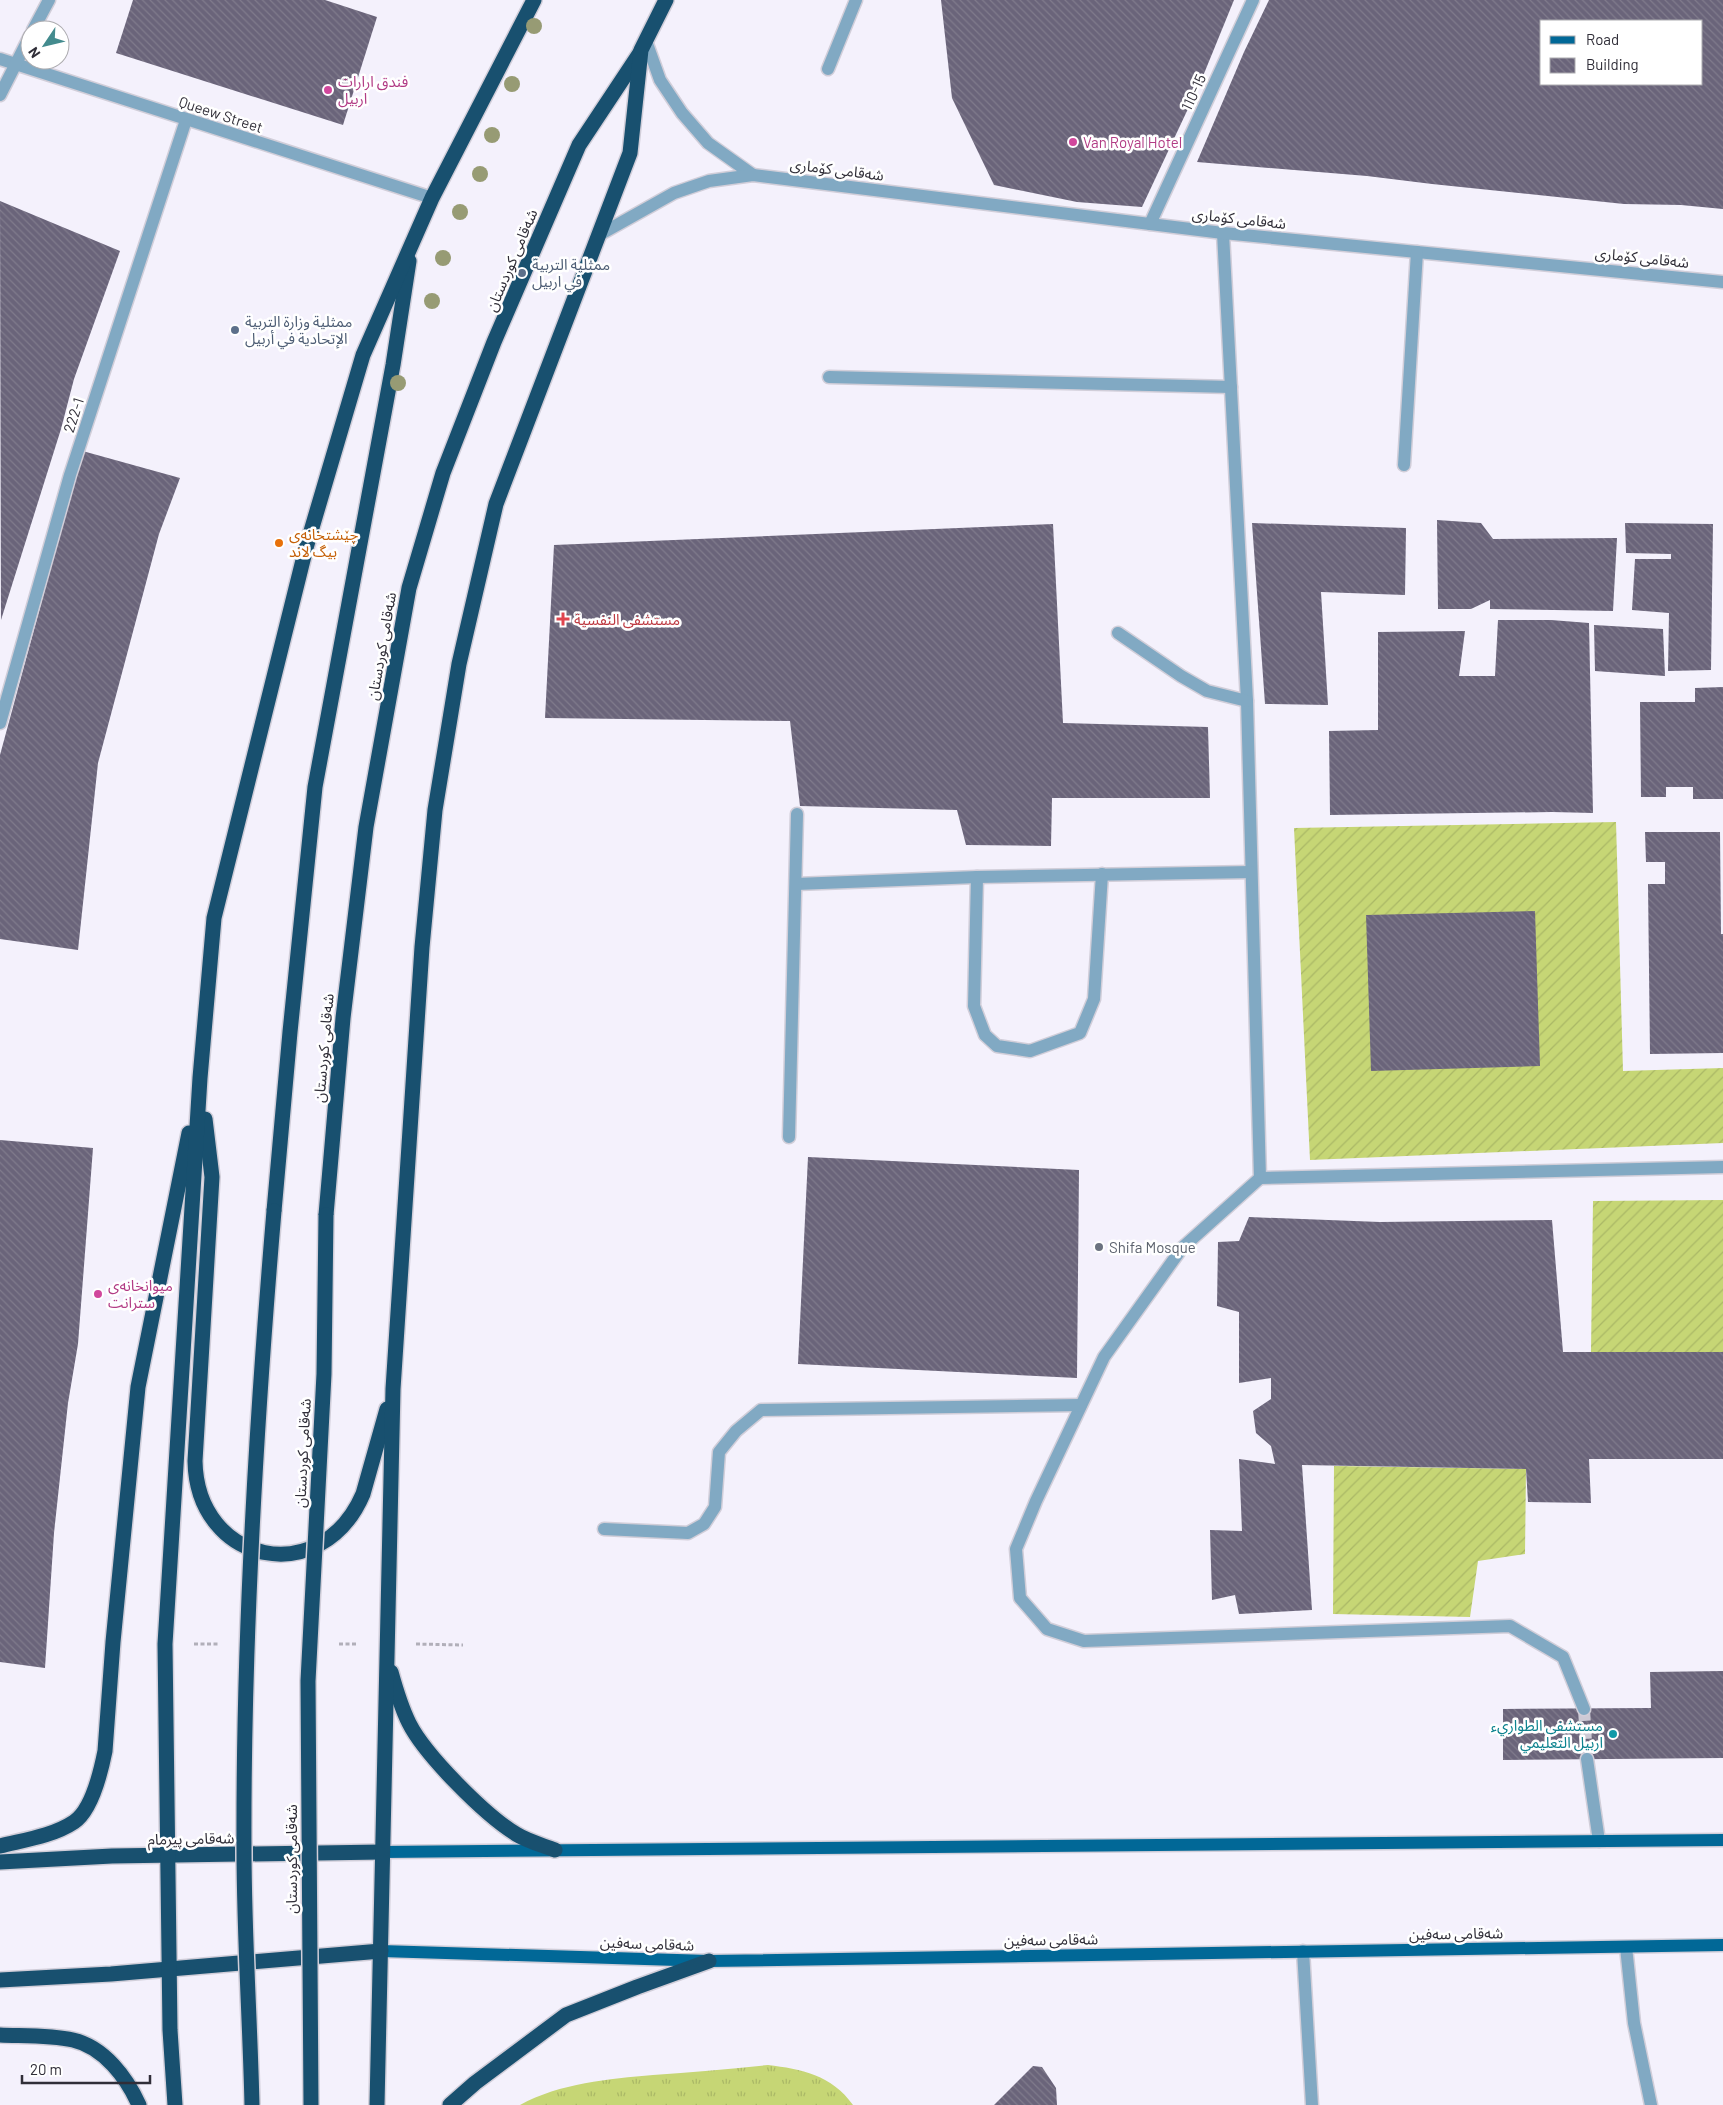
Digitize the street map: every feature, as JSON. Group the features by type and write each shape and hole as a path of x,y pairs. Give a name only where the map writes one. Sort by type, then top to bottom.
{"highway":[{"path":"175,2105 170,2030 166,1644 200,1078 214,918 306,548 363,355 432,198 534,0"},
{"name":"شەقامی کوردستان","path":"310,2105 308,1681 324,1374 326,1215 343,1018 366,827 409,588 442,473 494,342 579,145 644,46 666,0"},
{"name":"شەقامی کوردستان","path":"377,2105 393,1389 423,938 435,810 459,664 496,504 630,153 644,46"},
{"path":"252,2105 244,1850 248,1628 261,1370 274,1211 290,1032 316,787 392,375 412,240"},
{"path":"200,1078 212,1177 195,1476 203,1505 211,1518 230,1537 254,1550 267,1553 281,1554 308,1550 332,1538 351,1518 363,1494 393,1389"},
{"path":"0,1846 55,1832 76,1821 86,1809 101,1768 105,1751 138,1387 200,1078"},
{"path":"387,1658 400,1705 409,1725 421,1743 455,1781 492,1815 516,1834 555,1850"},
{"name":"شەقامی پیرمام","path":"0,1862 112,1856 382,1852"},
{"path":"0,1980 169,1969 380,1951"},
{"path":"450,2105 475,2083 566,2016 636,1987 709,1962"},
{"path":"0,2035 73,2040 96,2050 119,2071 139,2105"}],"main road":[{"path":"382,1852 1723,1840"},
{"name":"شەقامی سەفین","path":"380,1951 709,1962 1723,1945"}],"street":[{"path":"38,20 49,0"},
{"path":"828,69 856,0"},
{"name":"110-15","path":"1150,224 1253,0"},
{"path":"644,46 660,80 682,113 708,143 753,175"},
{"path":"0,95 20,54"},
{"name":"Queew Street","path":"0,59 432,198"},
{"name":"222-1","path":"0,723 70,475 186,120"},
{"name":"شەقامی کۆماری","path":"598,235 674,193 708,180 753,175 1223,233 1723,282"},
{"path":"1223,233 1247,701 1260,1178"},
{"path":"1404,465 1417,252"},
{"path":"830,377 1231,387"},
{"path":"1118,633 1181,676 1207,691 1247,701"},
{"path":"789,1137 797,814"},
{"path":"796,884 977,877 1251,872"},
{"path":"977,877 974,1006 986,1035 997,1046 1030,1051 1080,1033 1091,1007 1094,999 1102,874"},
{"path":"1584,1709 1563,1657 1510,1626 1084,1641 1047,1629 1020,1598 1016,1549 1080,1405 1104,1357 1182,1248 1260,1178 1723,1167"},
{"path":"604,1529 688,1533 704,1524 715,1507 719,1452 736,1431 760,1410 1080,1405"},
{"path":"1587,1759 1599,1841"},
{"path":"1626,1947 1634,2023 1651,2105"},
{"path":"1302,1951 1312,2105"}],"green space":[{"path":"1616,822 1623,1071 1723,1068 1723,1143 1310,1160 1294,828"},
{"path":"1723,1200 1723,1352 1591,1352 1593,1201"},
{"path":"1334,1466 1526,1469 1525,1554 1478,1561 1470,1617 1333,1614"},
{"path":"768,2065 804,2072 826,2080 845,2095 853,2105 520,2105 551,2092 602,2080"}],"building":[{"path":"133,0 325,0 377,17 343,125 116,53"},
{"name":"Van Royal Hotel","path":"941,0 1234,0 1201,81 1142,207 1077,202 994,185 952,98"},
{"path":"1269,0 1723,0 1723,209 1681,205 1624,204 1367,176 1197,162 1244,52"},
{"path":"0,201 120,251 74,379 61,429 1,620"},
{"path":"79,450 180,478 159,534 98,763 78,950 0,939 0,755 67,508"},
{"path":"1437,520 1481,523 1493,539 1617,538 1613,611 1490,609 1490,600 1471,609 1438,609"},
{"path":"1252,523 1406,528 1405,595 1321,592 1328,705 1265,704"},
{"path":"1625,523 1713,524 1711,670 1668,671 1669,613 1632,610 1635,559 1671,559 1671,554 1626,553"},
{"path":"1053,524 1063,723 1208,727 1210,798 1052,798 1051,846 966,845 957,810 800,806 790,721 545,718 554,545"},
{"path":"1498,620 1551,620 1589,623 1593,813 1330,815 1329,731 1378,730 1378,632 1465,631 1459,676 1495,676"},
{"path":"1594,625 1663,629 1665,676 1595,671"},
{"path":"1723,687 1723,799 1693,799 1693,787 1666,787 1666,797 1641,797 1640,702 1695,702 1695,688"},
{"path":"1645,832 1720,832 1721,934 1723,934 1723,1053 1650,1054 1648,884 1665,884 1665,862 1646,862"},
{"path":"1535,911 1540,1066 1371,1071 1366,915"},
{"path":"0,1140 93,1148 78,1344 68,1403 54,1533 45,1668 0,1662"},
{"path":"808,1157 1079,1170 1077,1378 798,1364"},
{"path":"1249,1217 1380,1222 1552,1220 1563,1352 1723,1352 1723,1459 1589,1459 1591,1503 1528,1502 1526,1469 1302,1465 1312,1610 1239,1614 1235,1595 1212,1600 1210,1530 1242,1531 1239,1459 1275,1464 1271,1446 1256,1433 1253,1411 1271,1399 1271,1378 1239,1383 1239,1312 1217,1306 1218,1242 1239,1241"},
{"name":"مستشفى الطواريء اربيل التعليمي","path":"1723,1671 1723,1758 1503,1760 1503,1709 1651,1708 1650,1672"},
{"path":"1033,2066 1042,2067 1056,2088 1057,2105 994,2105"}],"tunnel":[{"path":"1584,1709 1587,1759"}],"place":[{"name":"فندق ارارات اربيل","path":"328,90"},
{"name":"Van Royal Hotel","path":"1073,142"},
{"name":"ممثلية التربية في اربيل","path":"522,273"},
{"name":"ممثلية وزارة التربية الإتحادية في أربيل","path":"235,330"},
{"name":"چێشتخانەی بیگ لاند","path":"279,543"},
{"name":"مستشفى النفسية","path":"563,619"},
{"name":"Shifa Mosque","path":"1099,1247"},
{"name":"میوانخانەی سترانت","path":"98,1294"},
{"name":"مستشفى الطواريء اربيل التعليمي","path":"1613,1734"}]}
